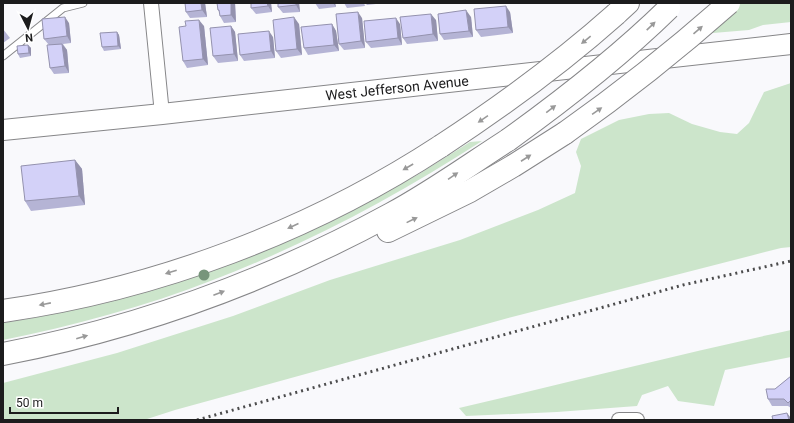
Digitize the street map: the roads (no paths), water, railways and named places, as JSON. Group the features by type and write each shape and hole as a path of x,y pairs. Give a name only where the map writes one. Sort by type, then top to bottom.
{"highway":[{"path":"283,267 372,238 470,191 513,166 606,105 673,52 729,3"},
{"path":"3,354 74,339 165,312 219,293 326,248 392,214 448,180 508,140 587,82 618,56 672,6"},
{"path":"3,311 66,300 159,276 269,237 344,203 384,181 441,146 531,84 589,38 623,7"}],"street":[{"path":"151,3 162,114"},
{"name":"West Jefferson Avenue","path":"4,128 162,114 791,44"},
{"path":"619,420 637,420"}],"lane":[{"path":"3,56 63,8 83,3"}],"railway":[{"path":"197,420 683,285 791,261"}]}
